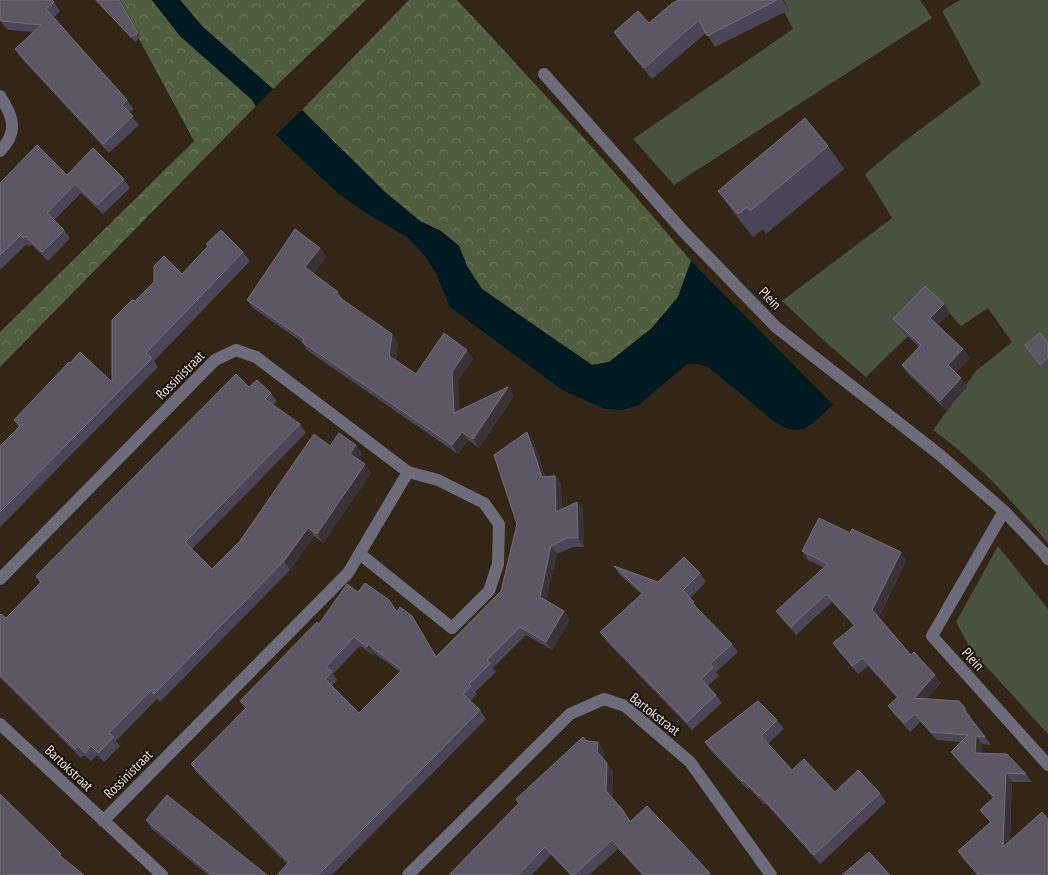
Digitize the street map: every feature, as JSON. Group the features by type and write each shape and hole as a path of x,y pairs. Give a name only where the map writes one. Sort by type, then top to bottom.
{"street":[{"name":"Plein","path":"544,74 683,230 776,327 940,456 1004,511 1044,553 1048,560"},
{"path":"0,96 11,117 13,128 10,138 0,151"},
{"name":"Rossinistraat","path":"0,579 215,360 236,350 256,357 408,472 438,480 484,503 499,524 498,564 489,591 452,628 360,554"},
{"name":"Rossinistraat","path":"103,821 348,574 408,472"},
{"name":"Plein","path":"1004,511 932,636 1048,765"},
{"name":"Bartokstraat","path":"408,875 570,714 604,699 624,706 690,762 769,874"},
{"name":"Bartokstraat","path":"0,724 162,875"}],"green space":[{"path":"118,0 152,0 180,36 252,99 256,106 0,367 0,332 194,141"},
{"path":"180,0 366,0 273,89 203,27"},
{"path":"409,0 457,0 576,129 691,261 678,297 652,328 609,362 592,365 481,289 467,266 459,246 441,231 420,221 385,192 302,110"},
{"path":"778,0 920,0 932,18 674,185 633,139 793,29"},
{"path":"960,0 1048,0 1048,543 994,483 965,455 933,430 976,371 1012,342 988,308 961,326 941,304 866,377 782,301 892,218 865,174 902,143 981,84 942,11"},
{"path":"998,546 1048,609 1048,734 971,650 956,622"}],"water":[{"path":"152,0 180,0 203,27 273,89 256,106 251,99 180,36"},
{"path":"302,110 385,192 420,221 441,231 459,246 467,266 482,289 592,365 609,362 652,328 678,297 691,261 833,405 805,428 799,430 790,429 776,423 708,367 697,364 687,364 639,405 623,410 605,409 562,390 450,307 436,273 425,256 407,237 340,195 276,135"}],"building":[{"path":"0,0 52,0 54,2 46,9 127,100 122,105 133,116 103,144 15,49 41,25 2,21 0,19"},
{"path":"96,0 119,0 138,33 131,37"},
{"path":"678,0 777,0 707,36 699,20 644,68 614,32 638,11 649,23"},
{"path":"805,118 828,146 750,211 747,207 738,214 718,191"},
{"path":"37,145 67,175 93,148 124,179 97,205 75,184 47,213 64,230 42,252 25,236 23,238 21,235 0,255 0,183"},
{"path":"295,229 320,248 305,267 338,292 333,293 392,334 389,356 416,374 444,333 467,350 452,372 454,413 508,387 473,439 462,432 452,445 302,342 304,339 247,300"},
{"path":"221,230 243,252 146,353 152,358 0,512 0,446 20,426 14,420 80,352 112,382 112,320 154,282 154,266 164,256 182,274 208,246 206,244"},
{"path":"925,286 944,304 930,318 963,349 948,365 961,378 940,401 902,365 921,345 893,319"},
{"path":"1040,333 1048,343 1048,358 1040,365 1025,345"},
{"path":"236,374 249,387 257,380 271,393 265,399 300,424 185,542 212,569 240,541 314,434 330,446 339,433 356,445 350,454 365,464 317,534 308,528 284,561 154,694 151,690 109,733 114,737 98,753 91,746 85,753 78,746 75,749 0,675 0,615 6,618 41,582 36,576"},
{"path":"527,432 542,477 555,476 556,512 577,502 578,538 567,538 551,546 540,597 564,611 546,642 520,627 487,660 490,664 469,684 471,686 463,694 480,710 318,875 277,875 289,862 191,764 247,707 240,701 317,622 319,624 347,584 358,592 365,583 389,600 397,612 400,607 412,616 436,657 501,591 517,524 494,455","holes":["354,637 367,647 368,644 402,670 359,713 325,679 332,672 326,667"]},
{"path":"819,518 850,533 852,529 901,552 872,610 911,655 914,652 935,675 914,698 959,701 985,737 976,736 975,753 1007,754 1026,774 1006,773 1003,847 1042,812 1048,819 1048,875 979,875 958,851 991,822 980,810 994,797 951,752 968,735 931,732 915,714 904,723 888,706 898,697 863,658 852,666 833,643 855,625 826,594 791,627 776,611 828,564 802,551"},
{"path":"684,557 700,573 683,590 694,602 692,603 732,644 710,664 713,668 701,679 716,695 687,722 600,632 643,593 614,566 658,582"},
{"path":"758,701 777,720 761,736 792,770 804,759 835,792 858,770 880,793 814,855 760,795 742,781 705,742"},
{"path":"583,737 587,741 598,742 597,752 607,763 606,791 622,809 630,822 647,806 710,873 707,875 644,875 612,840 574,875 545,847 518,875 449,875 519,803 516,799"},
{"path":"0,794 61,854 59,855 84,875 0,875"},
{"path":"167,795 267,875 212,875 146,820"},
{"path":"869,852 890,875 842,875"}]}
